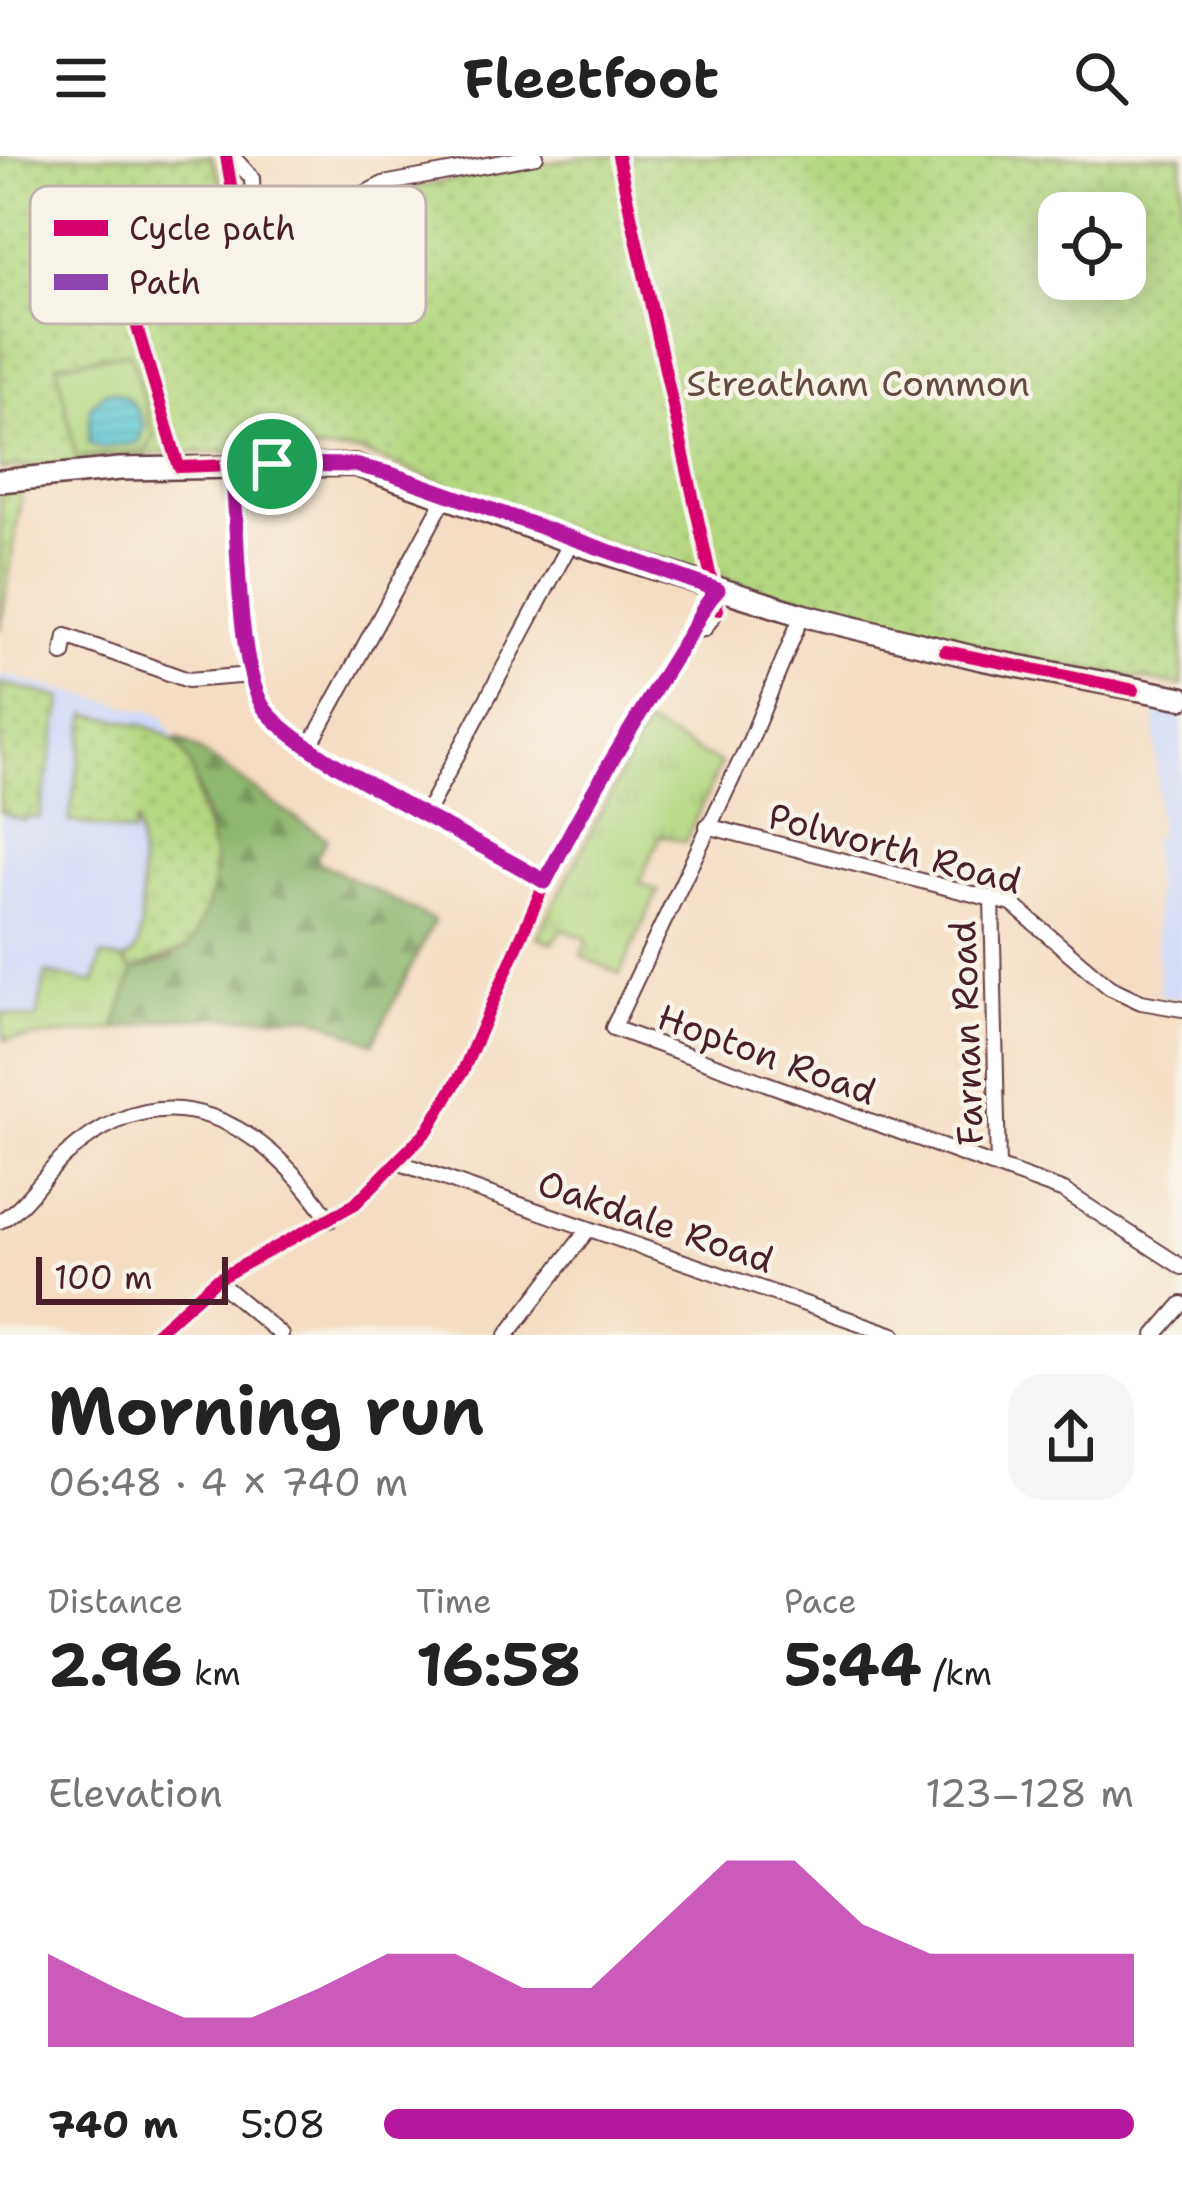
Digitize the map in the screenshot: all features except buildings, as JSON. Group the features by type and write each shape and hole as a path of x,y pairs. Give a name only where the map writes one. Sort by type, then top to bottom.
{"main road":[{"path":"0,482 178,467 355,465 572,542 802,615 981,659 1182,698"}],"street":[{"path":"229,156 232,186"},
{"path":"229,156 252,178 252,186"},
{"path":"379,186 536,156"},
{"path":"141,324 143,351 178,467"},
{"path":"232,465 252,675 263,708 310,746 545,882"},
{"path":"310,746 446,496"},
{"path":"426,813 572,542"},
{"path":"154,1335 216,1280 329,1220 400,1163 452,1091 545,882 594,785 692,631 702,605 718,590"},
{"name":"Hopton Road","path":"802,615 750,741 619,1006 615,1031 1091,1204 1182,1267"},
{"path":"63,654 66,636 188,680 252,675"},
{"name":"Polworth Road","path":"707,826 992,897 1031,916 1109,987 1141,1002 1182,1010"},
{"name":"Farnan Road","path":"992,897 998,1167"},
{"path":"0,1221 81,1143 123,1119 172,1110 217,1117 256,1138 282,1159 329,1220"},
{"name":"Oakdale Road","path":"400,1163 894,1335"},
{"path":"507,1335 587,1231"},
{"path":"216,1280 281,1335"},
{"path":"1155,1335 1182,1304"}],"shaded area":[{"path":"0,674 162,715 199,783 115,1030 0,1041"},
{"path":"1155,706 1182,708 1182,999 1160,995 1151,838 1158,837"}],"green space":[{"name":"Streatham Common","path":"0,156 211,156 222,186 30,186 30,324 426,324 423,186 585,156 1182,156 1182,686 986,652 809,604 591,539 358,451 165,453 0,469"},
{"path":"130,352 154,437 144,451 76,457 57,364"},
{"path":"18,492 21,498 0,631 0,494"},
{"path":"0,683 63,698 39,818 25,817 24,821 0,812"},
{"path":"87,714 146,726 176,743 192,772 213,855 210,895 189,947 133,971 123,960 136,950 141,923 136,823 133,834 69,821"},
{"path":"646,725 721,764 685,842 661,835 639,882 658,891 620,974 581,956 588,939 562,929 553,943 537,937"},
{"path":"179,738 327,838 315,860 434,921 373,1043 313,1016 174,1018 115,1030 133,971 171,959 216,873 203,804 175,741"},
{"path":"101,956 123,960 133,971 115,1030 5,1040 1,1013 36,1020 46,973 95,983"}],"water":[{"path":"106,391 127,397 135,407 144,427 138,443 101,448 89,443 90,407"}],"cycle path":[{"path":"226,156 231,186"},
{"path":"618,156 718,610"},
{"path":"138,324 179,467 232,465 247,656 265,711 296,737 545,882"},
{"path":"154,1335 216,1280 355,1204 428,1130 463,1071 545,882 594,785 702,605 718,590"},
{"path":"945,651 1134,690"}],"route":[{"path":"272,464 355,465 391,474 718,590 702,605 692,631 638,710 545,882 310,746 263,708 252,675 232,465 272,464"}]}
